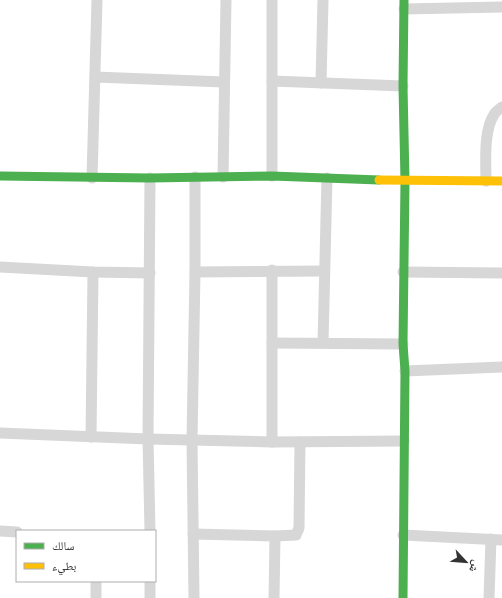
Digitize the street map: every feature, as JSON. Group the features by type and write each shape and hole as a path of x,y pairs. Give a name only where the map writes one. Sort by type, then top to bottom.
{"street":[{"path":"92,178 97,0"},
{"path":"223,177 226,0"},
{"path":"272,0 272,176"},
{"path":"321,83 323,0"},
{"path":"403,598 405,371 403,272 405,181 403,86 404,4 502,7"},
{"path":"95,77 224,82"},
{"path":"272,81 403,86"},
{"path":"486,181 486,143 489,127 495,113 502,107"},
{"path":"0,176 92,178 272,176 405,181 502,181"},
{"path":"194,598 192,440 196,272 195,177"},
{"path":"150,178 148,439 150,530"},
{"path":"323,343 327,178"},
{"path":"0,267 93,272 150,273"},
{"path":"196,272 272,270 324,271"},
{"path":"272,270 272,442"},
{"path":"91,437 93,272"},
{"path":"403,272 502,273"},
{"path":"272,343 404,344"},
{"path":"405,371 502,367"},
{"path":"0,433 272,442 404,441"},
{"path":"193,534 275,536 296,535 299,530 300,442"},
{"path":"0,531 16,532"},
{"path":"403,535 496,540 489,598"},
{"path":"274,598 275,536"},
{"path":"96,582 96,598"},
{"path":"150,582 150,598"}],"traffic: fast":[{"path":"403,598 405,371 403,344 405,181 403,86 404,0"},
{"path":"0,176 150,178 272,176 379,180"}],"traffic: slow":[{"path":"379,180 502,181"}]}
